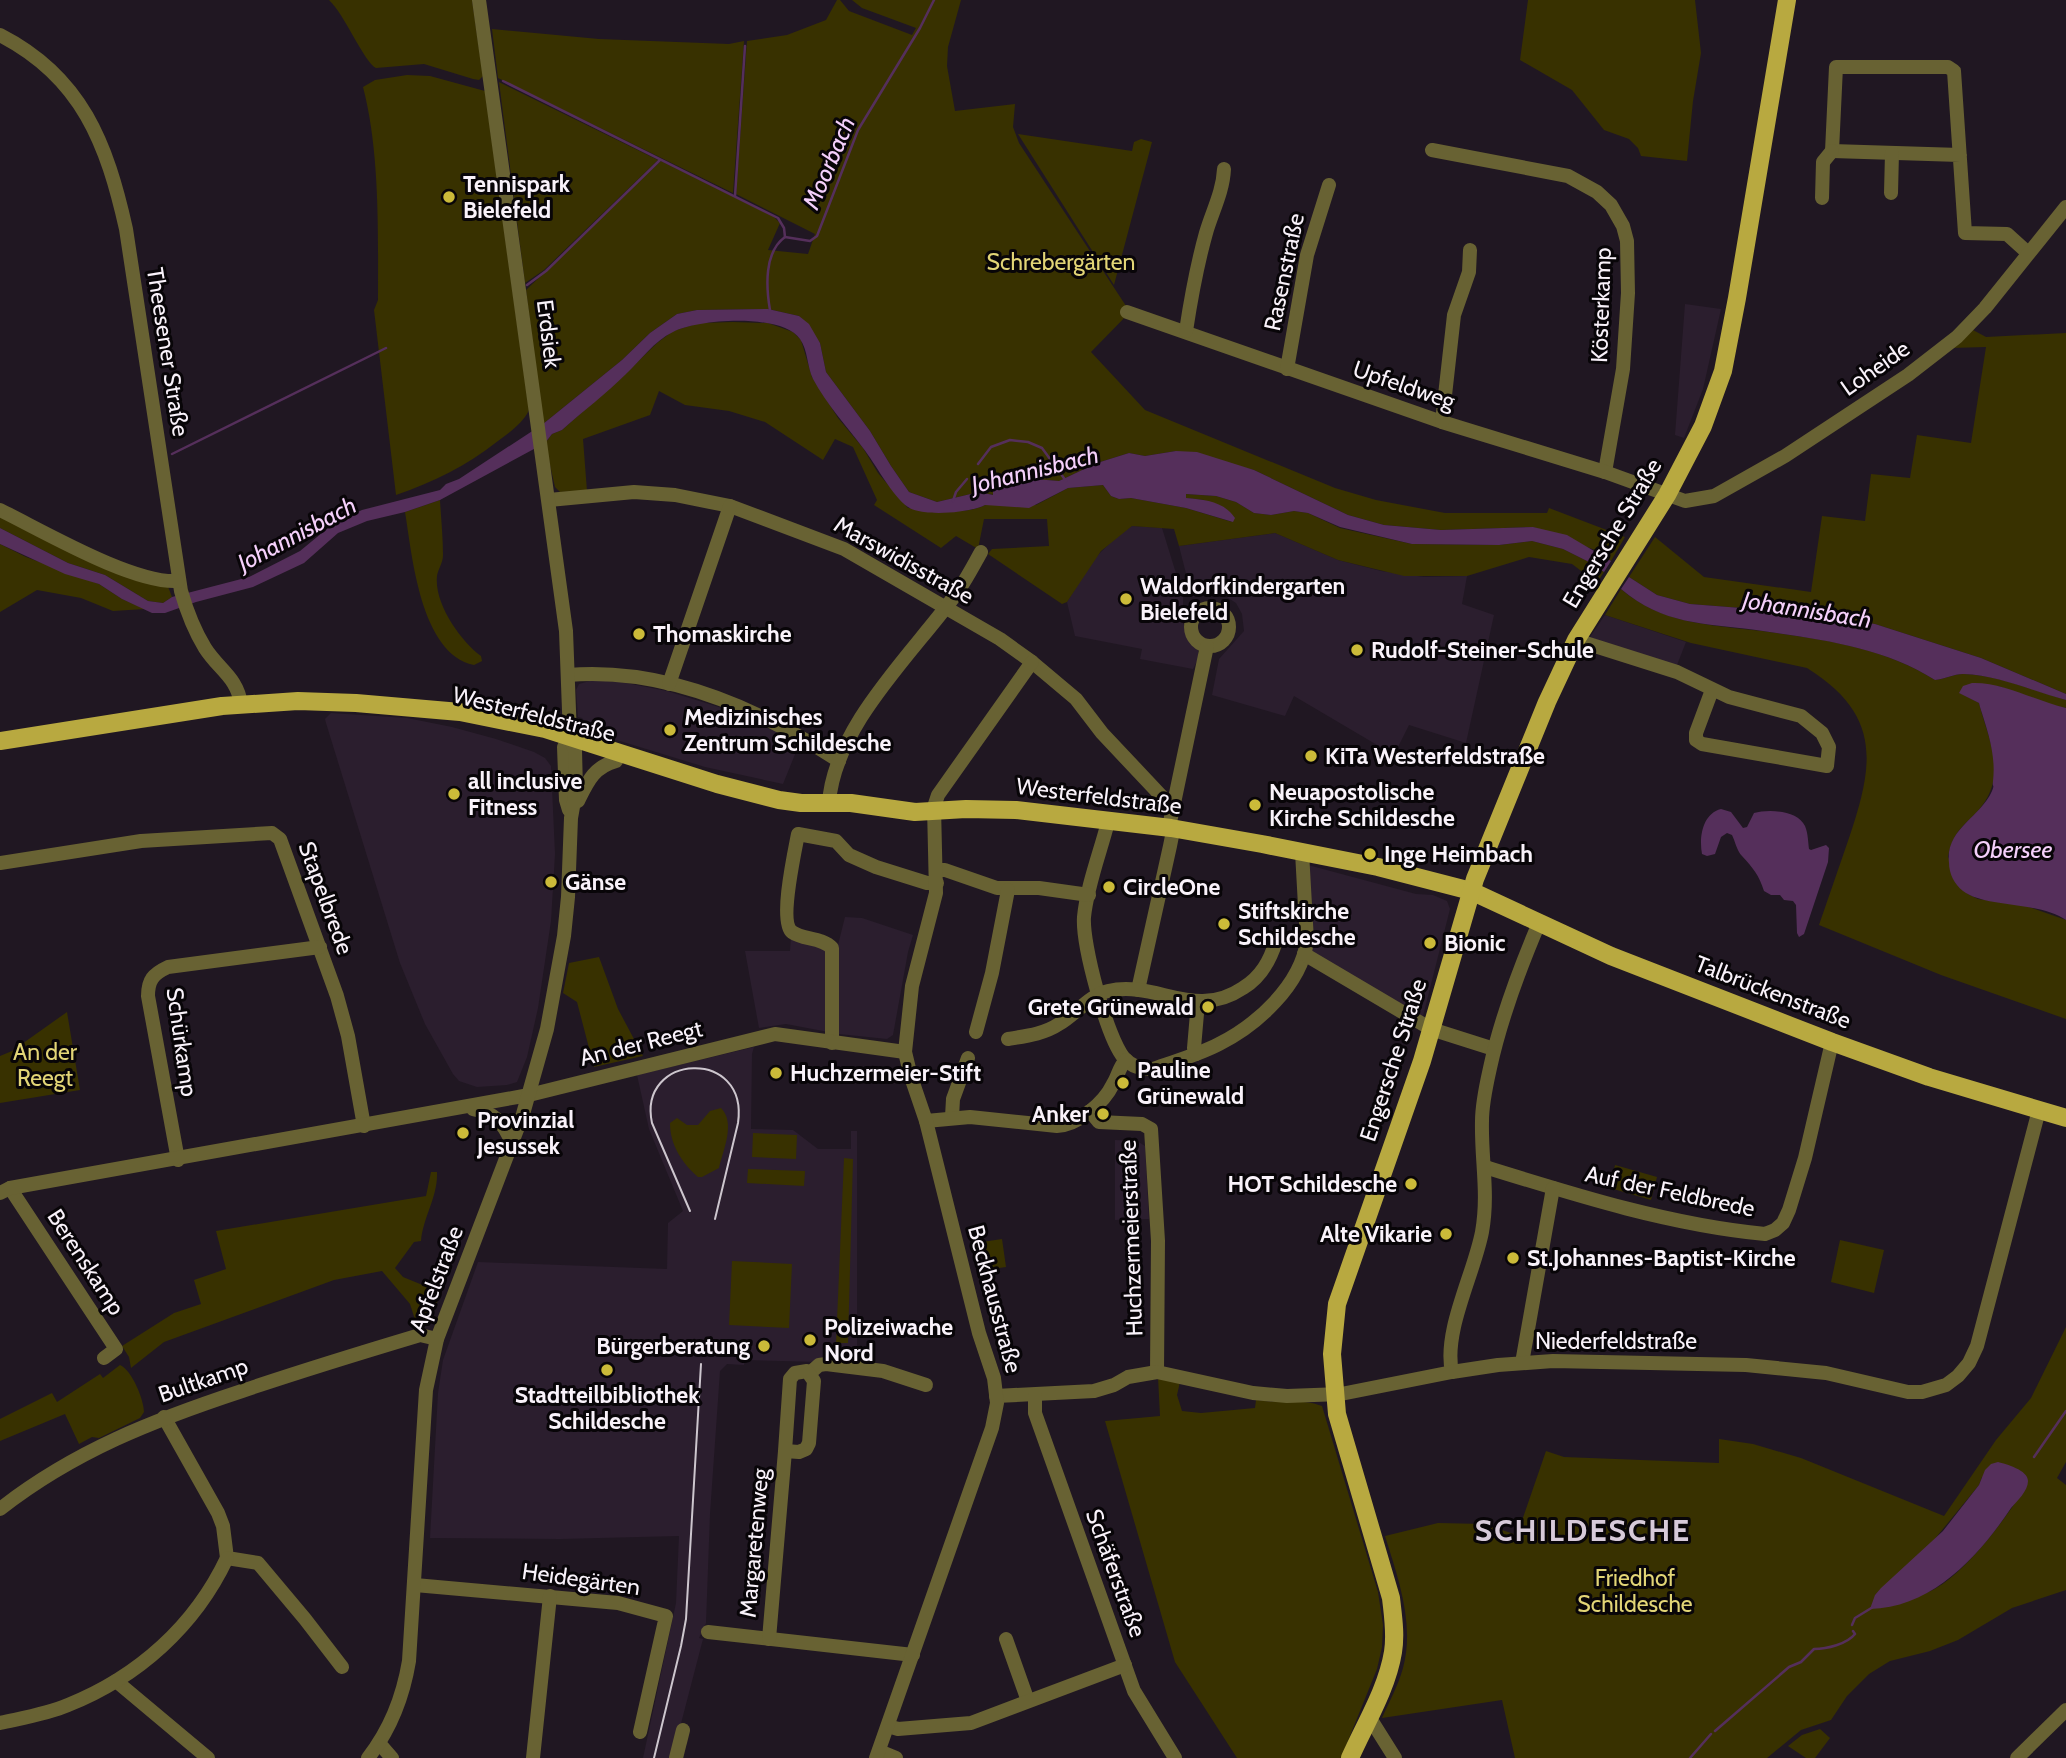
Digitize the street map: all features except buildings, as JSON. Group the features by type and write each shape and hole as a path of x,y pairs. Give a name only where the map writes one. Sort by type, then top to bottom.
{"main road":[{"name":"Engersche Straße","path":"1350,1758 1391,1664 1394,1625 1391,1598 1337,1414 1332,1354 1337,1304 1431,1029 1471,891 1551,693 1576,640 1667,495 1703,426 1723,371 1787,0"},
{"name":"Westerfeldstraße","path":"0,741 173,712 241,704 337,702 421,710 569,744 779,800 851,803 915,812 1016,810 1171,828 1378,867 1471,891"},
{"name":"Westerfeldstraße","path":"569,744 616,761 718,784"},
{"name":"Talbrückenstraße","path":"1471,891 1611,956 1832,1042 1930,1077 2066,1118"}],"street":[{"name":"Erdsiek","path":"479,0 566,631 568,675"},
{"name":"Theesener Straße","path":"0,35 18,44 57,75 86,114 103,147 116,185 144,341 178,581 192,627 207,651 234,683 241,704"},
{"path":"1822,198 1823,162 1832,151 1836,66 1948,67 1954,71 1965,233 2007,234 2028,253"},
{"name":"Kösterkamp","path":"1432,150 1568,176 1597,192 1611,205 1623,226 1627,241 1628,293 1623,369 1605,472"},
{"path":"1832,151 1960,155"},
{"path":"1891,193 1892,153"},
{"path":"1186,331 1194,279 1206,231 1224,181 1224,169"},
{"name":"Rasenstraße","path":"1287,369 1307,255 1329,185"},
{"name":"Loheide","path":"1667,495 1685,501 1714,496 1785,456 1908,375 1957,337 1985,308 2066,207"},
{"path":"1442,422 1454,315 1469,272 1470,250"},
{"name":"Upfeldweg","path":"1127,312 1442,422 1605,472 1667,495"},
{"name":"Marswidisstraße","path":"548,500 648,492 675,495 730,506 844,549 1000,639 1032,662 1076,699 1101,733 1166,801 1174,804"},
{"path":"669,684 730,506"},
{"path":"0,510 131,573 178,581"},
{"path":"829,803 833,775 839,761 876,696 946,608 981,552"},
{"path":"1576,640 1676,672 1712,690 1801,716 1822,733 1829,747 1827,766 1702,744 1696,740 1696,733 1712,690"},
{"path":"1138,990 1157,911 1172,836 1174,804 1208,646"},
{"path":"934,811 938,795 1032,662"},
{"name":"Westerfeldstraße","path":"569,744 568,675 615,675 669,684 736,706 839,761"},
{"name":"Apfelstraße","path":"368,1758 391,1723 406,1679 415,1585 426,1390 437,1339 529,1095 552,1005 564,936 570,818 576,790 569,744"},
{"path":"570,818 594,772 600,766 616,761"},
{"name":"Beckhausstraße","path":"878,1754 992,1427 996,1396 994,1378 905,1052 912,986 934,902 937,877 934,811"},
{"path":"1108,822 1084,920 1087,950 1117,1048 1126,1060 1136,1067 1153,1069 1220,1044 1269,1008 1291,980 1304,954 1307,941 1303,852"},
{"name":"Stapelbrede","path":"0,863 141,841 272,833 280,839 320,947 348,1036 364,1126"},
{"path":"832,1043 832,948 825,943 793,933 788,926 788,890 797,834 836,841 849,855 876,867 927,883 948,871 987,886 1008,890 1039,888 1089,895"},
{"path":"976,1032 992,973 1008,890"},
{"path":"1452,1372 1449,1358 1458,1316 1482,1234 1487,1195 1482,1109 1506,1003 1539,923"},
{"path":"1008,1039 1041,1033 1107,991 1138,990 1198,1002 1214,1002 1230,996 1252,982 1266,966 1276,941"},
{"name":"Schürkamp","path":"178,1160 148,996 148,984 155,973 168,967 320,947"},
{"path":"1304,954 1431,1029 1494,1049"},
{"path":"1196,1054 1194,1048 1198,1002"},
{"name":"An der Reegt","path":"3,1189 178,1160 529,1095 775,1034 905,1052"},
{"name":"Auf der Feldbrede","path":"1485,1167 1655,1215 1765,1234 1783,1223 1788,1210 1805,1158 1832,1042"},
{"path":"952,1117 953,1099 968,1058"},
{"path":"926,1121 952,1117 1063,1126 1076,1122 1090,1111 1112,1087 1126,1060"},
{"name":"An der Reegt","path":"461,1108 494,1115 503,1125 512,1143"},
{"name":"Niederfeldstraße","path":"996,1396 1094,1391 1128,1377 1157,1372 1253,1393 1287,1396 1334,1394 1452,1372 1553,1361 1746,1365 1826,1373 1908,1392 1934,1390 1958,1376 1969,1363 1977,1346 2039,1110"},
{"name":"Huchzermeierstraße","path":"1090,1111 1099,1122 1142,1124 1151,1129 1158,1241 1157,1372"},
{"path":"1522,1363 1553,1188"},
{"name":"Berenskamp","path":"3,1189 116,1349 104,1358"},
{"name":"Bultkamp","path":"0,1509 29,1486 71,1460 164,1417 420,1335 437,1339"},
{"name":"Margaretenweg","path":"810,1373 819,1364 825,1364 883,1371 926,1385"},
{"name":"Margaretenweg","path":"769,1639 790,1379 801,1370 810,1373 814,1381 809,1443 806,1449 799,1452 785,1451"},
{"name":"Schäferstraße","path":"1035,1396 1035,1413 1135,1691 1175,1758"},
{"path":"0,1723 67,1706 116,1681 163,1647 187,1622 212,1589 228,1558 223,1526 164,1417"},
{"path":"228,1558 258,1563 306,1619 342,1667"},
{"name":"Heidegärten","path":"415,1585 618,1603 666,1616 640,1732"},
{"path":"533,1758 550,1596"},
{"path":"708,1632 913,1655"},
{"path":"1006,1639 1028,1701"},
{"path":"888,1727 898,1729 971,1723 1125,1665"},
{"path":"116,1681 208,1758"},
{"path":"2017,1758 2066,1710"},
{"path":"1367,1721 1373,1723 1395,1758"},
{"path":"676,1758 683,1730"},
{"path":"379,1744 392,1758"},
{"path":"878,1754 896,1758"}],"shaded area":[{"path":"1685,304 1721,309 1703,389 1684,438 1675,435"},
{"name":"Waldorfkindergarten Bielefeld","path":"1132,526 1162,528 1183,596 1183,623 1198,650 1198,659 1193,669 1140,659 1142,649 1075,636 1067,602 1093,560 1117,536"},
{"name":"Rudolf-Steiner-Schule","path":"1275,533 1338,560 1381,571 1424,577 1467,576 1462,604 1494,615 1466,743 1409,725 1394,755 1294,696 1285,716 1212,695 1219,659 1244,631 1242,614 1236,603 1222,594 1209,592 1192,597 1179,546"},
{"path":"1605,615 1686,642 1675,670 1590,637"},
{"path":"593,680 621,682 667,691 725,709 800,742 783,784 705,767 594,733 582,718 578,717 576,690 579,684"},
{"path":"331,713 407,718 452,727 534,752 545,758 551,766 555,854 551,921 538,1008 527,1057 517,1082 477,1087 459,1081 425,1024 400,963 326,723 325,719"},
{"path":"1308,865 1416,894 1433,895 1447,901 1450,909 1423,1016 1309,953"},
{"path":"845,917 862,918 913,935 893,1035 887,1039 839,1034 786,1024 759,1028 745,951 790,951 791,936 837,949"},
{"path":"754,1047 751,1129 793,1130 818,1149 851,1149 851,1131 857,1131 857,1363 745,1360 744,1365 727,1364 720,1371 706,1623 699,1638 703,1639 672,1758 643,1758 676,1603 679,1536 430,1538 438,1393 443,1360 478,1262 667,1269 668,1223 683,1211 649,1129 637,1075"},
{"path":"1115,1140 1137,1141 1145,1146 1149,1219 1115,1220"}],"green space":[{"path":"329,0 472,0 483,76 479,80 473,79 424,64 376,68"},
{"name":"Schrebergärten","path":"837,0 849,11 912,35 916,28 862,8 852,0 961,0 948,47 947,66 955,111 1015,104 1013,127 1019,143 1130,312 1091,352 1145,410 1335,488 1376,500 1445,513 1547,513 1549,508 1625,537 1611,561 1595,550 1533,527 1441,530 1384,525 1348,515 1254,470 1176,451 1145,456 1129,453 1097,463 1059,481 1022,478 994,495 979,492 937,502 909,492 870,431 826,372 820,343 799,316 768,309 697,310 677,314 650,333 622,360 543,424 526,290 661,161 774,217 780,223 768,250 808,254 815,234 736,194 747,41 787,35 826,20"},
{"path":"1528,0 1695,0 1701,53 1687,161 1641,156 1638,148 1629,139 1604,130 1572,90 1520,60"},
{"path":"492,29 599,39 729,44 744,41 733,193 498,78"},
{"path":"407,75 430,76 485,91 529,410 516,427 462,466 396,495 374,310 378,300 377,192 373,138 363,87 375,80"},
{"path":"499,82 658,160 544,270 525,283"},
{"path":"1018,134 1132,151 1134,142 1141,139 1152,142 1114,285"},
{"path":"699,323 768,323 793,332 801,340 812,377 838,418 863,448 878,473 908,508 958,511 985,505 1036,505 1068,488 1103,485 1111,496 1119,499 1131,498 1186,508 1232,522 1204,500 1186,498 1186,494 1216,496 1236,502 1254,513 1308,513 1340,528 1412,544 1499,545 1532,541 1563,549 1604,572 1597,583 1572,564 1529,557 1467,576 1404,576 1338,560 1275,533 1179,546 1174,529 1132,526 1101,551 1067,602 1062,604 988,554 992,549 1049,546 1047,519 984,519 978,549 956,536 941,548 874,505 877,500 853,447 835,439 823,460 765,422 729,411 685,405 659,391 650,415 583,439 587,491 560,492 555,487 545,443 552,434 562,430 673,331"},
{"path":"1973,330 1986,337 2066,333 2066,694 1981,658 1875,624 1804,613 1690,604 1657,595 1629,577 1655,537 1704,577 1811,592 1822,516 1865,521 1871,474 1910,478 1917,435 1971,443 1986,347 1951,348"},
{"path":"440,500 443,555 437,587 450,621 481,656 482,661 474,665 456,657 441,642 430,623 411,552 405,512"},
{"path":"0,517 167,584 172,597 163,603 148,601 105,575 68,563 0,528"},
{"path":"0,544 26,557 99,584 122,599 145,609 113,611 81,598 37,590 0,612"},
{"path":"1621,589 1636,601 1687,621 1829,641 1895,660 1935,680 1960,674 1976,675 2002,680 2066,700 2066,708 2043,703 1998,686 1960,693 1979,703 1992,749 1994,775 1986,800 1958,832 1948,857 1968,894 1978,899 2026,906 2066,920 2066,1019 1941,975 1819,925 1864,787 1866,743 1860,723 1849,704 1807,668 1691,643 1605,615"},
{"path":"599,957 618,1009 643,1056 594,1067 577,1002 563,993 569,963"},
{"name":"An der Reegt","path":"67,1012 80,1090 0,1103 0,1056 12,1051"},
{"path":"721,1108 728,1121 728,1129 719,1168 698,1177 678,1153 672,1139 670,1123 677,1118 687,1125 698,1125 710,1111"},
{"path":"753,1133 797,1135 796,1159 752,1157"},
{"path":"844,1158 853,1159 848,1343 836,1343"},
{"path":"1615,1165 1657,1177 1651,1200 1610,1188"},
{"path":"748,1169 805,1171 804,1186 747,1183"},
{"path":"431,1172 437,1172 437,1181 421,1241 414,1242 395,1268 403,1277 442,1293 422,1323 417,1326 410,1304 382,1271 334,1280 164,1342 131,1368 129,1357 122,1346 174,1313 201,1304 194,1280 226,1269 216,1231 426,1196"},
{"path":"1002,1239 1006,1267 985,1270 982,1242"},
{"path":"1840,1240 1884,1250 1874,1293 1831,1282"},
{"path":"732,1261 792,1264 789,1328 729,1325"},
{"name":"Friedhof Schildesche","path":"2066,1327 2066,1462 2057,1478 2066,1485 2066,1590 2012,1608 1958,1640 1930,1651 1890,1661 1869,1674 1847,1696 1831,1720 1801,1730 1767,1758 1515,1758 1502,1700 1382,1718 1403,1668 1407,1635 1403,1601 1385,1536 1438,1523 1484,1524 1517,1535 1546,1451 1564,1457 1719,1463 1719,1439 1753,1444 1801,1458 1944,1516 1996,1440 2031,1398","holes":["1982,1477 2015,1503 1974,1555 1949,1580 1923,1594 1875,1595 1929,1546 1979,1485"]},
{"path":"120,1365 129,1373 140,1393 144,1412 140,1418 99,1438 92,1437 79,1444 65,1414 0,1441 0,1419 52,1393 57,1402 100,1374 103,1378"},
{"path":"1158,1377 1180,1382 1177,1395 1182,1411 1201,1413 1255,1408 1256,1400 1306,1402 1322,1406 1378,1592 1383,1625 1377,1669 1341,1758 1237,1758 1175,1662 1105,1421 1160,1416"},
{"path":"1820,1729 1830,1738 1815,1758 1806,1758 1788,1746 1802,1735"}],"water":[{"path":"768,309 799,316 809,324 820,343 826,372 870,431 909,492 937,502 979,492 993,495 993,487 1022,478 1059,481 1097,463 1129,453 1145,456 1176,451 1197,452 1254,470 1348,515 1384,525 1441,530 1533,527 1567,535 1611,561 1604,572 1563,549 1532,541 1499,545 1412,544 1340,527 1308,513 1254,513 1236,502 1216,496 1186,494 1186,498 1207,501 1225,508 1235,518 1233,522 1186,508 1131,498 1119,499 1111,496 1103,485 1068,488 1029,508 985,505 946,513 915,510 896,495 824,398 813,379 800,339 776,325 739,321 701,324 673,332 654,346 611,389 562,430 552,434 545,443 440,500 367,521 338,533 304,563 253,587 165,613 152,613 122,599 99,584 65,574 0,544 0,528 68,563 105,575 148,601 163,603 172,597 249,577 300,551 334,523 362,510 440,490 446,484 459,479 543,424 622,360 650,333 677,314 697,310"},
{"path":"1629,577 1657,595 1690,604 1804,613 1875,624 1981,658 2066,694 2066,700 2002,680 1976,675 1960,674 1935,680 1893,659 1849,646 1668,616 1652,610 1621,589"},
{"name":"Obersee","path":"1972,683 1996,685 2066,708 2066,920 2042,910 1973,896 1960,888 1951,874 1949,851 1952,841 1987,800 1993,786 1992,753 1979,703 1959,693 1963,686"},
{"path":"1721,809 1731,812 1743,828 1747,827 1754,813 1774,811 1789,814 1805,826 1809,849 1826,845 1829,848 1828,862 1804,934 1799,937 1797,933 1796,905 1793,901 1784,900 1780,895 1771,895 1764,891 1732,835 1727,833 1721,837 1715,854 1702,854 1703,827 1710,816"},
{"path":"1998,1462 2021,1471 2027,1477 2028,1485 1984,1544 1952,1576 1914,1600 1870,1609 1881,1588 1943,1531 1979,1485 1985,1470"}],"waterway":[{"name":"Moorbach","path":"770,310 767,281 773,252 785,237 810,241 817,236 858,130 934,0"},
{"path":"735,196 745,46"},
{"path":"503,81 778,218 784,228 785,237"},
{"path":"527,285 546,271 660,160"},
{"path":"172,454 386,348"},
{"name":"Johannisbach","path":"978,464 991,447 1010,440 1028,442 1042,448 1066,481"},
{"name":"Johannisbach","path":"953,501 956,492 967,479"},
{"path":"2034,1457 2066,1411"},
{"path":"1852,1625 1855,1618 1873,1607"},
{"path":"1715,1731 1789,1667 1801,1662 1814,1649 1847,1641 1855,1634 1853,1631"},
{"path":"1690,1758 1711,1734"}],"tram line":[{"path":"690,1211 652,1123 652,1100 661,1083 676,1072 694,1068 712,1071 727,1081 737,1098 738,1123 715,1219"},
{"path":"654,1758 686,1619 701,1364"}],"place":[{"name":"Tennispark Bielefeld","path":"449,197"},
{"name":"Waldorfkindergarten Bielefeld","path":"1126,599"},
{"name":"Thomaskirche","path":"639,634"},
{"name":"Rudolf-Steiner-Schule","path":"1357,650"},
{"name":"Medizinisches Zentrum Schildesche","path":"670,730"},
{"name":"KiTa Westerfeldstraße","path":"1311,756"},
{"name":"all inclusive Fitness","path":"454,794"},
{"name":"Neuapostolische Kirche Schildesche","path":"1255,805"},
{"name":"Inge Heimbach","path":"1370,854"},
{"name":"Gänse","path":"551,882"},
{"name":"CircleOne","path":"1109,887"},
{"name":"Stiftskirche Schildesche","path":"1224,924"},
{"name":"Bionic","path":"1430,943"},
{"name":"Grete Grünewald","path":"1208,1007"},
{"name":"Huchzermeier-Stift","path":"776,1073"},
{"name":"Pauline Grünewald","path":"1123,1083"},
{"name":"Anker","path":"1103,1114"},
{"name":"Provinzial Jesussek","path":"463,1133"},
{"name":"HOT Schildesche","path":"1411,1184"},
{"name":"Alte Vikarie","path":"1446,1234"},
{"name":"St.Johannes-Baptist-Kirche","path":"1513,1258"},
{"name":"Polizeiwache Nord","path":"810,1340"},
{"name":"Bürgerberatung","path":"764,1346"},
{"name":"Stadtteilbibliothek Schildesche","path":"607,1370"}],"district":[{"name":"SCHILDESCHE","path":"1583,1531"}]}
